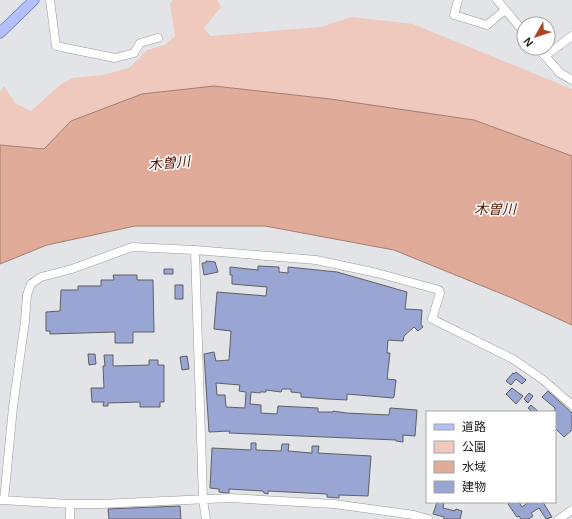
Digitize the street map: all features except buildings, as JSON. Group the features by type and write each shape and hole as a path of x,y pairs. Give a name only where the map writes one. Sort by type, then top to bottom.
{"main road":[{"path":"0,33 34,0"}],"street":[{"path":"50,0 56,46 115,58 134,53 140,42 158,38"},
{"path":"458,0 454,15 487,25 505,10"},
{"path":"497,0 516,23"},
{"path":"556,48 572,36"},
{"path":"546,56 560,73 572,80"},
{"path":"428,519 414,515 334,504 230,498 126,504 70,504 2,500 12,407 25,321 26,295 31,284 41,277 72,269 132,248 195,250 316,260 377,273 439,290 440,293 432,319 514,359 542,379 572,405"},
{"path":"195,250 203,500 206,519"},
{"path":"70,504 70,519"},
{"path":"559,519 572,510"}],"green space":[{"path":"173,0 217,0 221,7 204,28 210,36 321,27 351,17 413,24 572,89 572,156 474,120 214,86 142,94 71,121 44,149 0,145 0,92 4,86 15,103 31,111 61,84 73,78 103,75 129,68 147,50 165,45 175,36 170,4"}],"water":[{"name":"木曽川","path":"214,86 330,99 474,120 572,156 572,325 512,298 394,250 265,226 135,226 47,245 0,264 0,145 44,149 71,121 142,94"}]}
